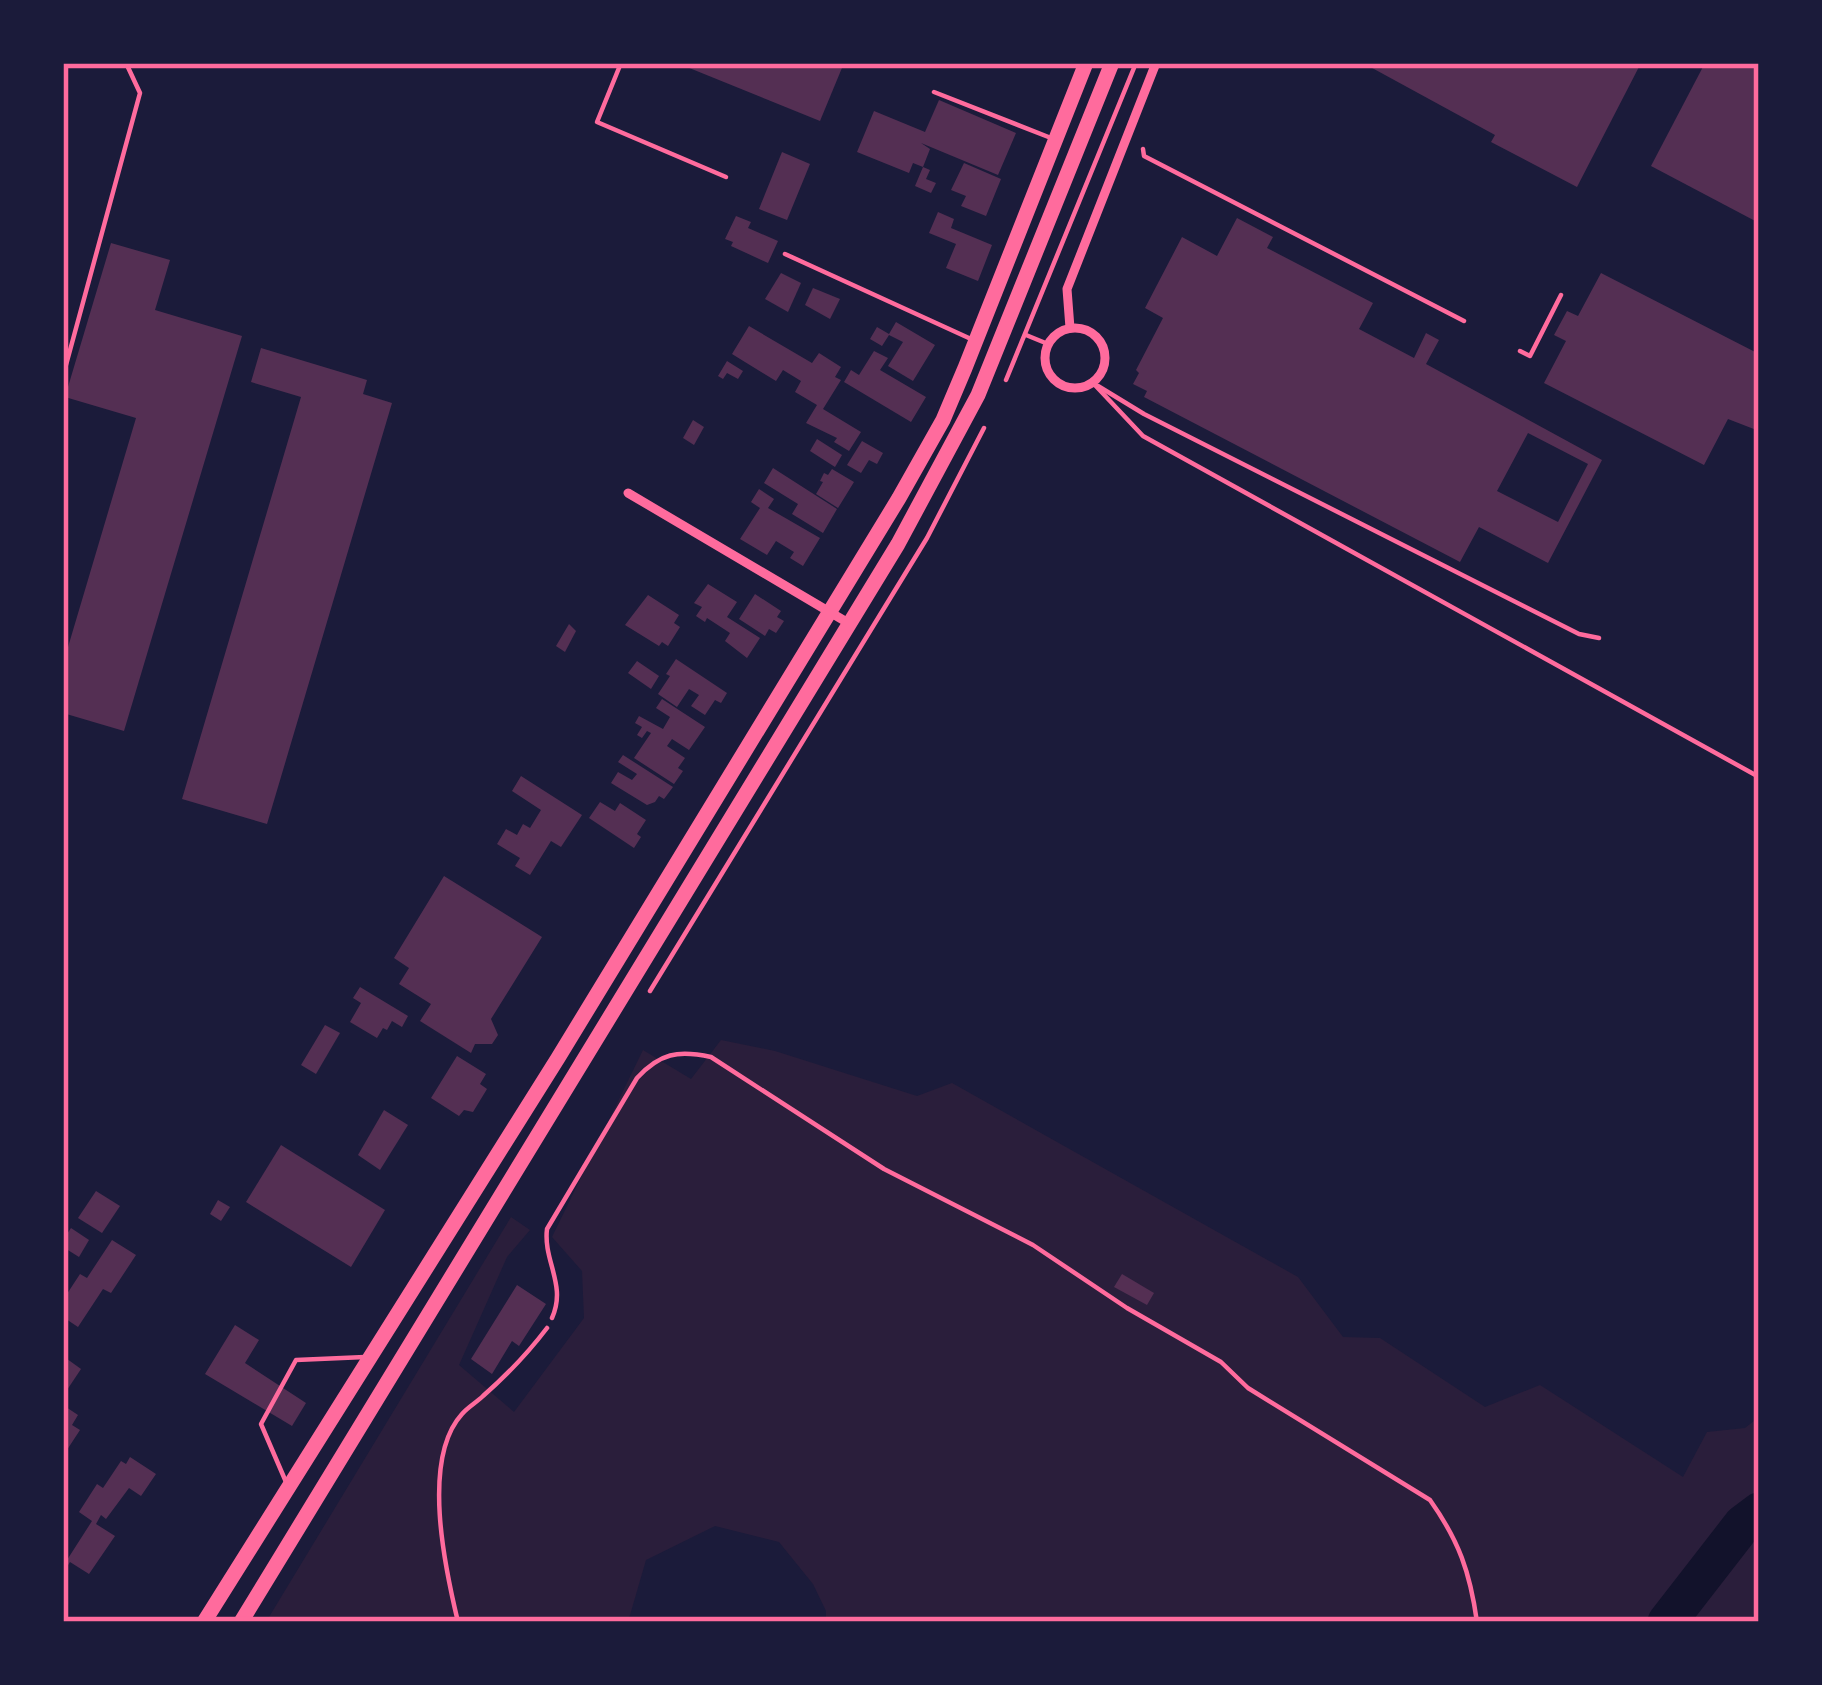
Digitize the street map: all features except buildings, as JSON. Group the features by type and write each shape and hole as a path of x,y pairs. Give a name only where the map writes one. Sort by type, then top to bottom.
{"main road":[{"path":"204,1622 558,1058 899,498 943,420 1086,63"},
{"path":"241,1622 934,481 988,369 1112,63"}],"street":[{"path":"1070,328 1067,289 1156,63"},
{"path":"1070,328 1082,328 1101,341 1105,352 1101,374 1080,388 1067,388 1047,370 1048,344 1070,328"},
{"path":"628,493 850,624"}],"lane":[{"path":"63,376 140,93 127,63"},
{"path":"621,63 597,122 726,177"},
{"path":"934,92 1056,140"},
{"path":"785,254 976,341"},
{"path":"1093,383 1579,634 1599,638"},
{"path":"1093,383 1144,436 1759,777"},
{"path":"458,1622 440,1541 441,1459 461,1415 526,1356 548,1328"},
{"path":"289,1487 261,1424 296,1360 370,1357"}],"path":[{"path":"1143,149 1144,157 1464,321"},
{"path":"1520,351 1530,356 1561,295"},
{"path":"1026,335 1048,344"},
{"path":"548,1328 559,1289 545,1244 548,1229 637,1078 662,1057 680,1053 711,1057 884,1168 1033,1246 1221,1362 1248,1388 1430,1500 1465,1559 1477,1622"}],"shaded area":[{"path":"721,1040 775,1051 917,1096 952,1083 1298,1277 1343,1337 1380,1338 1485,1407 1540,1385 1683,1477 1707,1432 1745,1428 1759,1417 1759,1607 1748,1622 826,1622 813,1584 779,1542 715,1526 646,1560 628,1622 266,1622 511,1217 530,1230 507,1257 459,1365 514,1412 584,1318 582,1271 552,1237 643,1050 691,1079"}],"waterway":[{"path":"1667,1622 1743,1524 1759,1512"}]}
